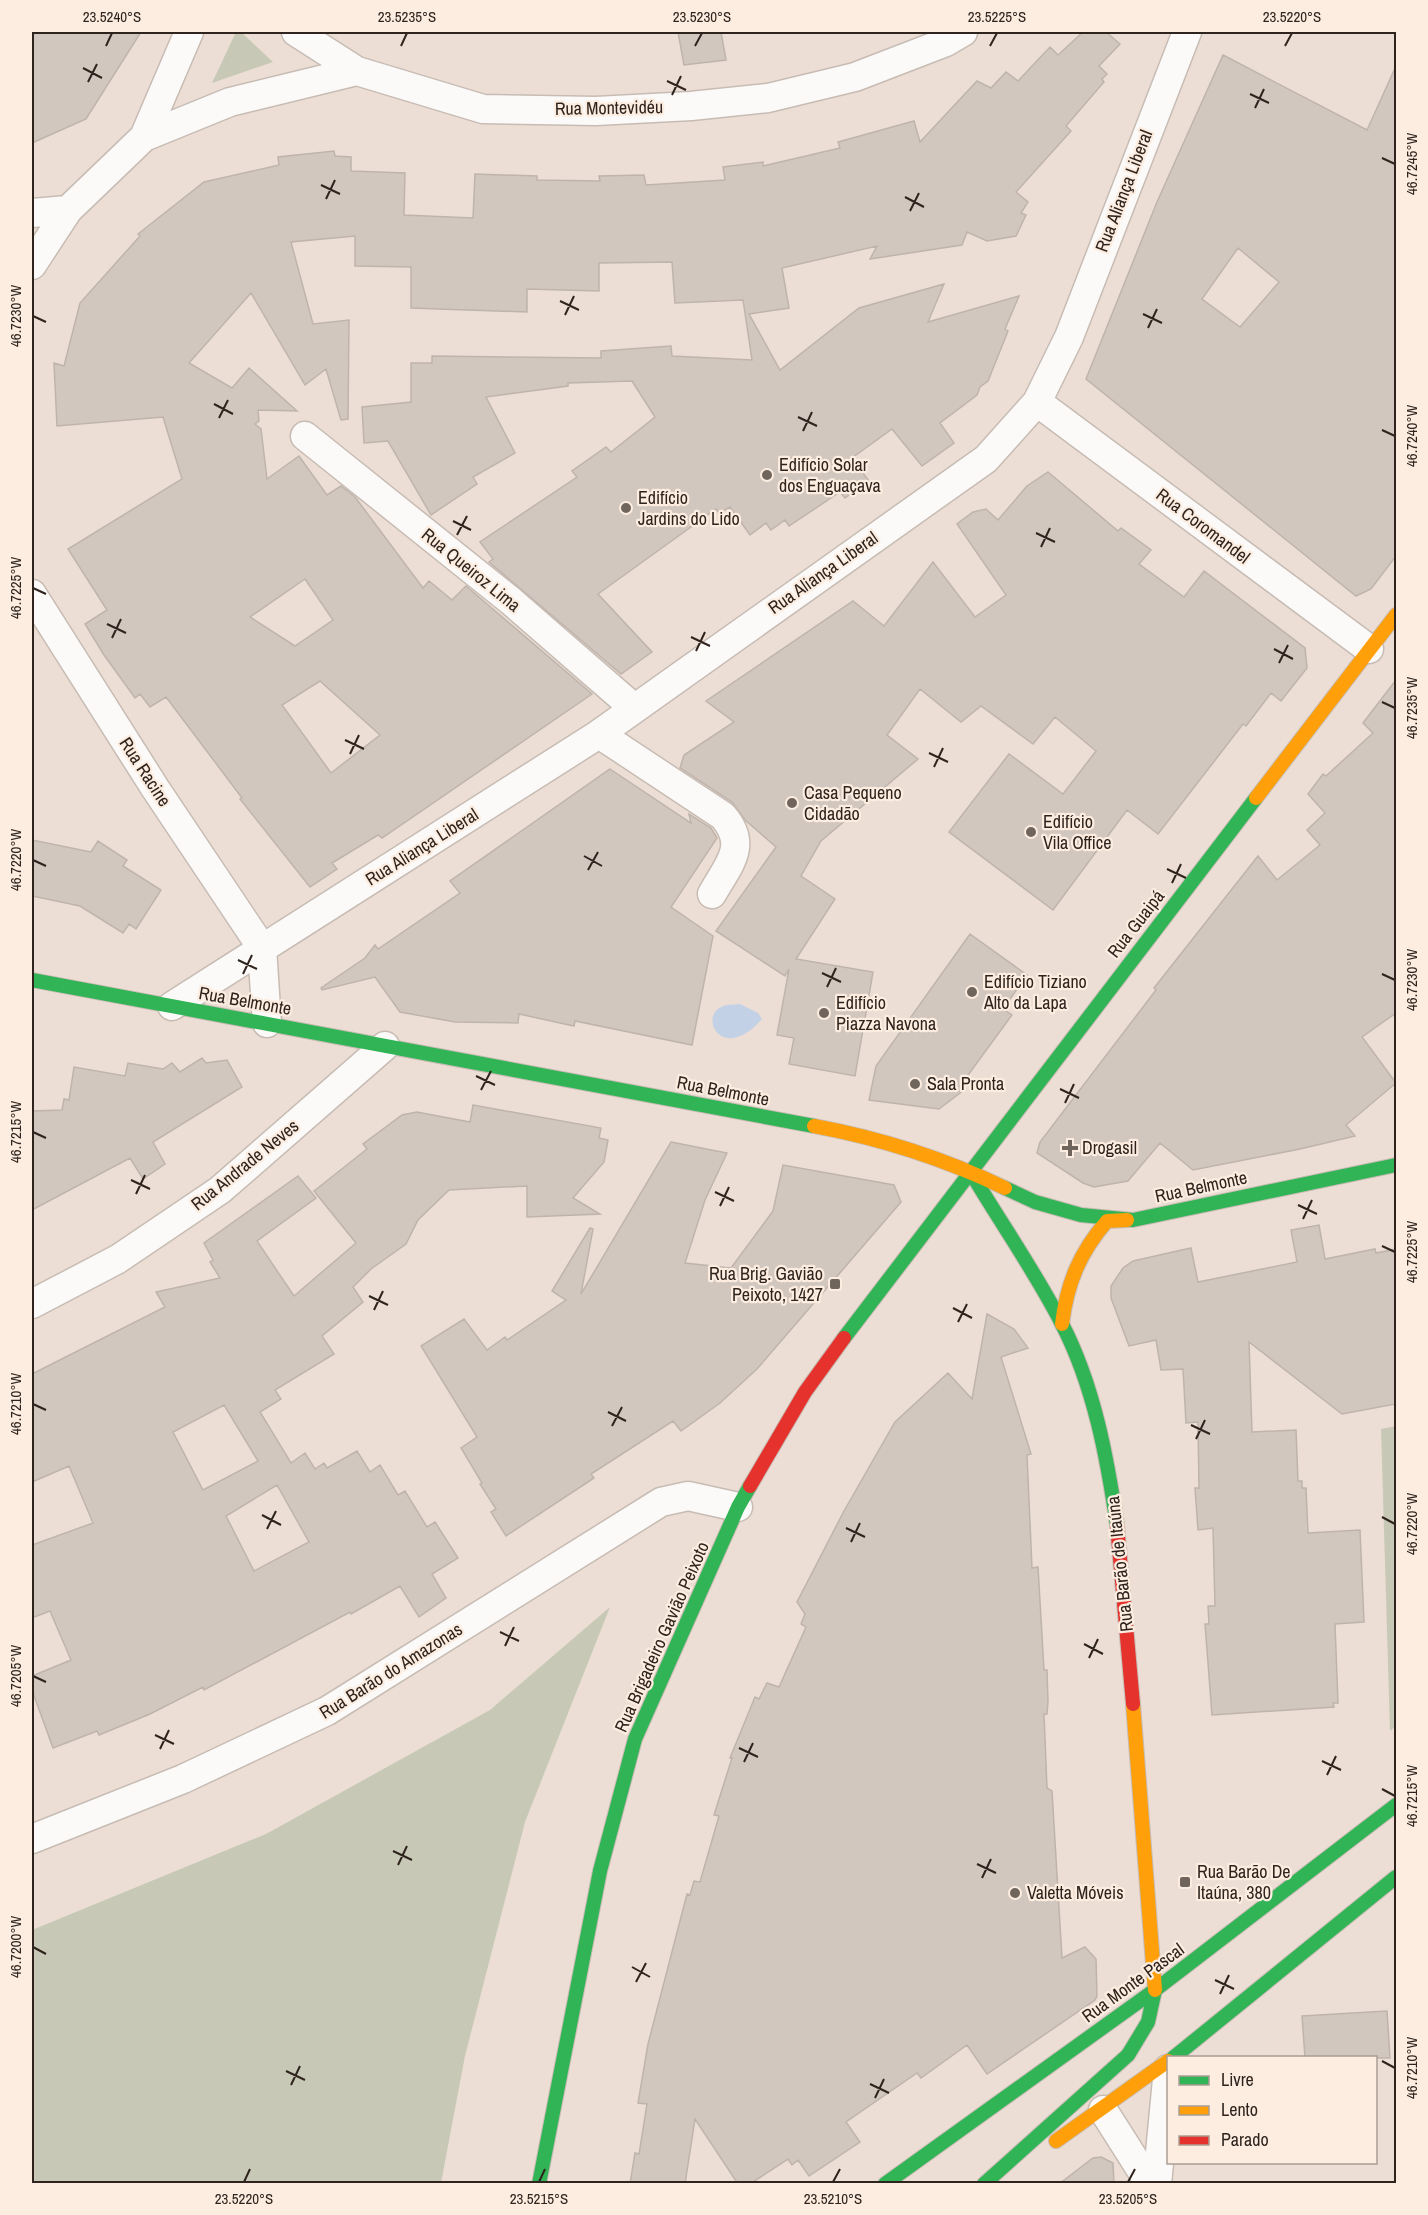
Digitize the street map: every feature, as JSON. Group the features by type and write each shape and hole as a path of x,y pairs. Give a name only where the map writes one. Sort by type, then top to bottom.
{"main road":[{"name":"Rua Guaipá","path":"970,1171 1396,615"},
{"name":"Rua Belmonte","path":"32,980 826,1128 928,1156 970,1171 1035,1202 1081,1215 1133,1220 1396,1165"},
{"name":"Rua Barão de Itaúna","path":"970,1171 1062,1324 1078,1363 1106,1449 1122,1566 1155,1990 1148,2022 1128,2055 984,2184"},
{"name":"Rua Brigadeiro Gavião Peixoto","path":"539,2184 600,1871 635,1739 738,1507 805,1392 970,1171"},
{"path":"1062,1324 1064,1295 1072,1268 1087,1243 1107,1221 1133,1220"},
{"name":"Rua Monte Pascal","path":"885,2184 1155,1990 1396,1805"},
{"path":"1175,2056 1396,1876"},
{"path":"993,2184 1103,2110 1167,2062"}],"street":[{"path":"144,137 189,32"},
{"path":"296,32 357,71"},
{"name":"Rua Montevidéu","path":"357,71 483,109 596,111 691,106 768,98 855,78 946,42 963,32"},
{"name":"Rua Aliança Liberal","path":"172,1006 599,734 986,459 1037,402 1069,337 1187,32"},
{"path":"32,266 68,210 144,137 180,120 230,102 357,71"},
{"path":"32,213 68,210"},
{"name":"Rua Coromandel","path":"1037,402 1369,650"},
{"name":"Rua Queiroz Lima","path":"305,436 511,601 634,708"},
{"name":"Rua Racine","path":"32,594 161,797 262,948"},
{"path":"599,734 723,816 732,826 737,836 736,851 712,894"},
{"path":"262,948 267,1023"},
{"name":"Rua Andrade Neves","path":"32,1304 118,1259 220,1190 385,1046"},
{"name":"Rua Barão do Amazonas","path":"32,1839 183,1779 327,1712 661,1502 688,1496 738,1507"},
{"path":"1157,2184 1167,2079"},
{"path":"1103,2110 1150,2184"}],"green space":[{"path":"236,32 241,32 273,62 212,83"},
{"path":"1396,1426 1396,1726 1390,1731 1381,1429"},
{"path":"610,1607 525,1822 465,2056 441,2183 32,2183 32,1930 266,1834 490,1710"}],"water":[{"path":"740,1004 758,1013 762,1019 748,1032 726,1038 714,1028 712,1020 721,1007"}],"building":[{"path":"32,32 141,32 86,119 32,143"},
{"path":"678,32 721,32 726,60 684,65"},
{"path":"1083,32 1106,32 1120,44 1099,66 1107,74 1102,79 1104,82 1066,126 1071,131 1016,192 1028,202 1021,213 1026,215 1016,236 987,241 967,232 962,245 870,259 877,246 782,268 789,308 749,314 780,370 859,308 944,284 928,322 1019,296 1005,329 1008,331 988,381 980,387 977,395 940,423 954,443 922,466 892,429 852,458 869,481 845,498 840,492 789,526 785,520 771,530 766,523 750,535 730,507 719,513 716,509 598,594 652,652 621,674 489,562 493,559 480,542 577,477 572,471 606,447 611,452 655,417 632,381 568,383 568,386 486,397 515,453 473,477 477,484 431,515 388,441 364,443 362,407 411,402 411,363 432,363 432,356 601,358 601,351 671,346 672,356 752,360 743,300 675,303 672,262 599,263 599,291 527,289 527,312 411,308 411,267 355,266 355,236 291,242 313,324 349,320 348,419 341,420 326,369 305,385 251,293 189,363 232,388 249,368 297,411 258,410 259,421 255,424 261,429 267,479 299,456 327,495 341,486 355,497 423,588 429,581 452,600 466,586 592,694 382,838 378,835 332,863 337,869 310,887 240,799 242,798 166,697 150,707 140,694 135,698 85,624 107,610 68,549 182,479 163,417 57,426 54,363 64,366 80,303 140,236 138,234 204,182 279,165 278,157 334,151 335,156 351,157 351,171 405,173 404,215 473,218 475,174 537,176 537,180 600,181 599,176 644,175 646,185 725,180 723,167 763,162 763,166 840,148 838,142 914,121 920,142 977,81 991,88 1006,72 1018,81 1050,47 1058,55","holes":["305,579 333,620 295,646 250,617","320,681 380,735 331,773 282,705"]},
{"path":"1223,55 1367,130 1396,66 1396,556 1371,589 1356,596 1086,379 1157,202","holes":["1238,248 1279,282 1240,327 1202,299"]},
{"path":"1048,472 1118,531 1121,528 1151,550 1139,564 1184,597 1204,571 1305,648 1307,668 1281,701 1271,693 1246,726 1243,724 1158,834 1127,810 1053,910 949,832 1009,754 1063,794 1096,751 1055,717 1033,744 981,706 961,722 920,689 887,735 918,759 821,841 801,876 835,899 796,959 873,972 855,1076 789,1064 794,1038 777,1035 789,969 785,976 716,931 776,847 745,820 732,802 680,768 684,755 734,722 706,701 853,601 884,626 933,562 975,617 1006,595 957,524 973,512 986,509 998,520 1027,486"},
{"path":"1396,680 1396,1013 1362,1037 1396,1083 1346,1125 1355,1136 1193,1170 1160,1143 1128,1181 1094,1187 1083,1183 1037,1153 1040,1142 1156,990 1154,988 1258,856 1277,880 1320,845 1307,830 1325,813 1308,794 1323,774 1326,776 1373,733 1363,723"},
{"path":"610,769 691,823 689,814 711,828 717,838 671,907 713,936 692,1045 575,1021 574,1026 519,1014 518,1023 455,1022 400,1012 375,977 322,990 321,988 365,958 375,945 378,949 460,893 450,881"},
{"path":"32,840 91,852 98,841 127,860 123,866 161,890 136,929 129,924 123,933 80,906 32,896"},
{"path":"970,934 1027,975 1003,1009 1012,1015 960,1086 964,1090 939,1109 869,1100 876,1066"},
{"path":"202,1058 206,1063 227,1060 242,1087 153,1142 165,1164 143,1179 130,1158 32,1210 32,1111 62,1110 64,1099 69,1100 74,1067 125,1076 128,1063 163,1069 172,1063 180,1072"},
{"path":"473,1105 601,1128 599,1138 608,1140 604,1162 573,1198 600,1214 527,1217 527,1186 449,1190 418,1220 406,1244 371,1269 353,1287 363,1302 322,1336 334,1354 275,1390 281,1399 260,1412 291,1463 305,1453 315,1469 324,1463 327,1468 357,1451 370,1472 380,1465 398,1495 405,1491 427,1527 435,1522 458,1558 432,1574 446,1598 419,1617 400,1586 204,1690 203,1687 150,1714 99,1735 97,1731 53,1748 32,1690 32,1676 71,1660 50,1611 32,1618 32,1545 93,1523 69,1466 32,1482 32,1374 165,1307 156,1292 220,1278 210,1262 213,1260 204,1243 298,1176 316,1198 257,1241 294,1296 356,1243 314,1191 367,1149 363,1144 402,1115 417,1112 470,1122","holes":["224,1405 258,1461 203,1490 173,1432","277,1485 309,1542 254,1571 226,1516"]},
{"path":"671,1142 727,1153 705,1200 685,1263 731,1268 773,1211 783,1165 894,1185 901,1202 757,1369 720,1403 681,1431 673,1421 591,1474 594,1478 506,1536 491,1512 496,1509 461,1448 477,1437 421,1346 464,1319 487,1350 505,1337 507,1340 566,1300 552,1291 590,1228 593,1229 581,1294"},
{"path":"1319,1225 1325,1259 1375,1249 1376,1253 1396,1249 1396,1404 1342,1414 1249,1342 1252,1432 1296,1430 1298,1481 1302,1481 1302,1488 1306,1488 1308,1533 1360,1530 1364,1622 1335,1624 1338,1703 1333,1703 1334,1707 1212,1715 1205,1624 1209,1624 1208,1606 1215,1606 1213,1528 1198,1530 1195,1488 1199,1488 1198,1422 1186,1423 1183,1369 1161,1370 1156,1340 1129,1346 1111,1298 1111,1286 1123,1268 1133,1261 1191,1248 1198,1282 1297,1262 1291,1230"},
{"path":"987,1314 1014,1329 1028,1348 1001,1357 1031,1454 1027,1455 1032,1568 1038,1567 1044,1670 1047,1670 1048,1701 1047,1714 1044,1714 1047,1788 1052,1791 1062,1958 1085,1947 1096,1959 1097,1996 1095,2000 987,2074 967,2045 921,2078 917,2073 846,2122 860,2142 809,2176 798,2160 792,2165 788,2159 750,2184 738,2184 695,2119 685,2184 630,2184 635,2153 639,2154 647,2104 638,2103 648,2044 687,1894 690,1895 694,1881 700,1882 719,1816 714,1815 732,1758 730,1758 755,1697 759,1699 767,1683 779,1687 806,1627 801,1624 805,1614 797,1602 844,1511 895,1422 948,1373 972,1399"},
{"path":"1387,2011 1390,2058 1305,2056 1302,2016"},
{"path":"1101,2157 1113,2163 1114,2184 1059,2184 1093,2158"}],"traffic: fast":[{"path":"844,1338 1256,798"},
{"path":"32,980 814,1126"},
{"path":"1005,1188 1035,1202 1081,1215 1133,1220 1396,1165"},
{"path":"970,1171 1062,1324 1083,1372 1098,1422 1117,1525"},
{"path":"539,2184 600,1871 635,1739 738,1507 750,1486"},
{"path":"885,2184 1155,1990 1396,1805"},
{"path":"1175,2056 1396,1877"},
{"path":"984,2184 1128,2055 1148,2022 1155,1990"}],"traffic: slow":[{"path":"1256,798 1396,615"},
{"path":"814,1126 911,1151 1005,1188"},
{"path":"1062,1324 1071,1282 1089,1244 1107,1221 1127,1220"},
{"path":"1133,1704 1155,1990"},
{"path":"1056,2141 1167,2062"}],"traffic: jam":[{"path":"750,1486 805,1392 844,1338"},
{"path":"1117,1525 1133,1704"}],"place":[{"name":"Edifício Solar dos Enguaçava","path":"767,475"},
{"name":"Edifício Jardins do Lido","path":"626,508"},
{"name":"Casa Pequeno Cidadão","path":"792,803"},
{"name":"Edifício Vila Office","path":"1031,832"},
{"name":"Edifício Tiziano Alto da Lapa","path":"972,992"},
{"name":"Edifício Piazza Navona","path":"824,1013"},
{"name":"Sala Pronta","path":"915,1084"},
{"name":"Drogasil","path":"1070,1148"},
{"name":"Rua Brig. Gavião Peixoto, 1427","path":"835,1284"},
{"name":"Rua Barão De Itaúna, 380","path":"1185,1882"},
{"name":"Valetta Móveis","path":"1015,1893"}]}
